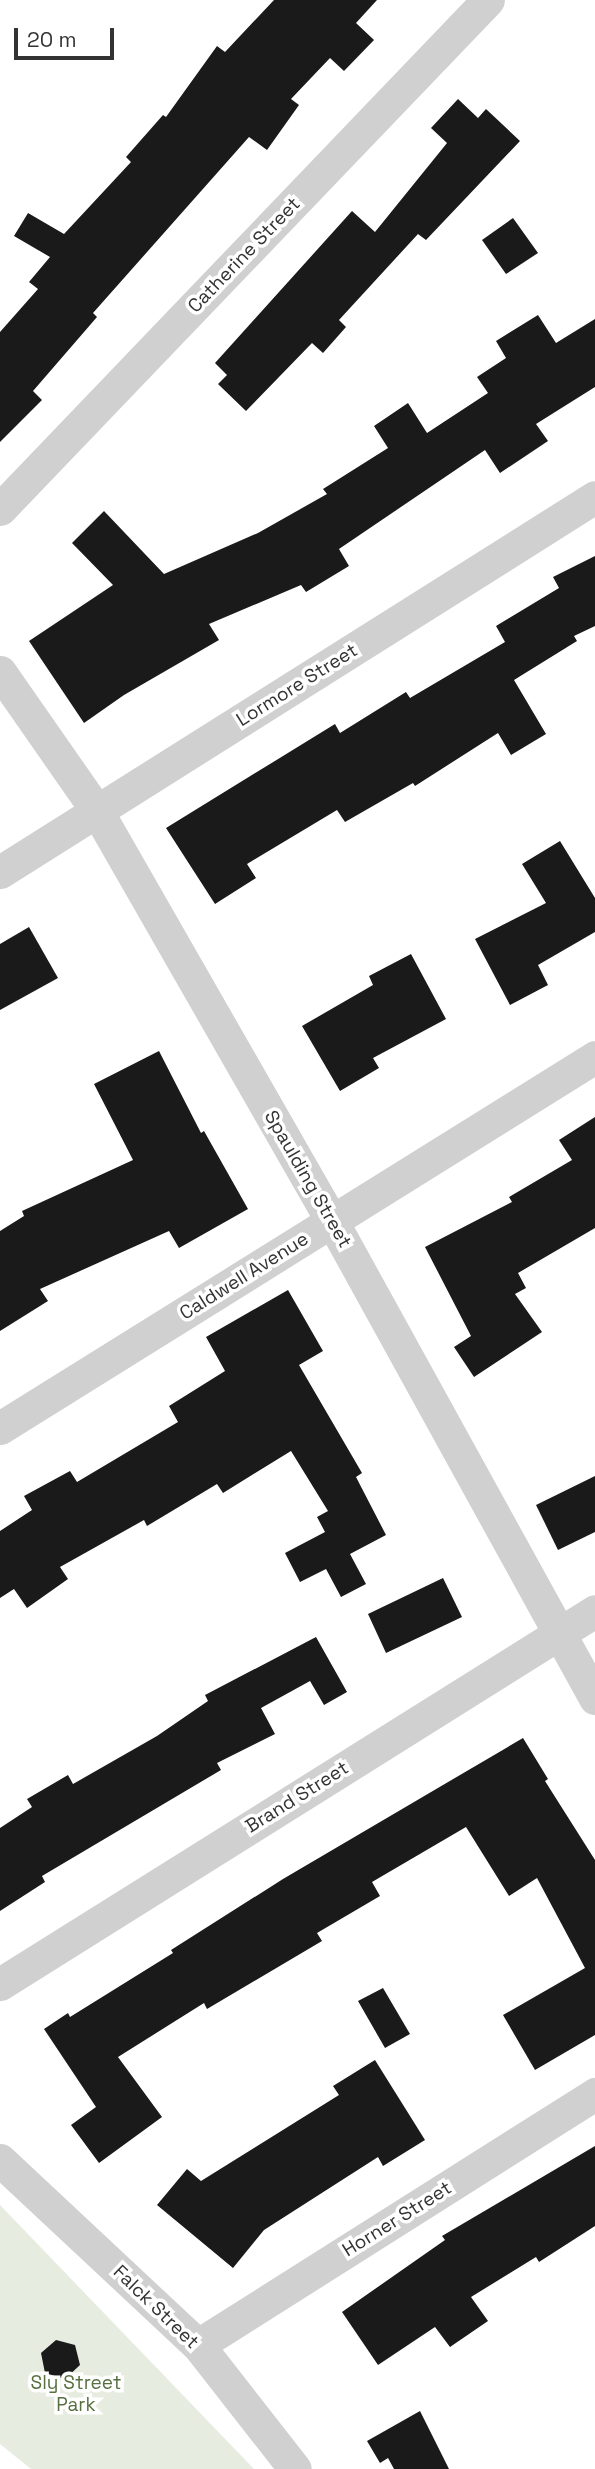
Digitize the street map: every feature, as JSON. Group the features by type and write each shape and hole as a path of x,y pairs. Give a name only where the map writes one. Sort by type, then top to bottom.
{"street":[{"name":"Catherine Street","path":"0,509 488,0"},
{"name":"Lormore Street","path":"0,872 595,497"},
{"name":"Spaulding Street","path":"0,672 97,811 332,1221 595,1698"},
{"name":"Caldwell Avenue","path":"0,1428 595,1057"},
{"name":"Brand Street","path":"0,1984 595,1611"},
{"name":"Horner Street","path":"198,2345 595,2094"},
{"name":"Falck Street","path":"0,2160 198,2345 295,2469"}],"green space":[{"name":"Sly Street Park","path":"0,2205 254,2469 31,2469 0,2444"}],"building":[{"path":"274,0 377,0 356,23 374,40 344,71 330,58 291,99 299,105 267,150 249,137 93,313 97,317 33,391 42,400 0,442 0,332 38,289 29,282 50,257 14,236 28,213 64,234 131,162 126,157 163,115 166,117 217,46 225,52"},
{"path":"458,99 478,118 486,109 520,141 426,240 418,234 339,320 346,327 323,353 312,343 246,411 218,384 227,375 215,363 352,211 375,232 447,143 431,128"},
{"path":"513,218 538,253 506,274 482,240"},
{"path":"538,315 556,343 595,319 595,387 536,424 548,441 500,473 485,450 339,549 349,566 306,592 301,585 209,624 219,640 124,695 84,723 29,641 113,585 72,543 104,511 164,574 258,533 327,494 323,489 388,448 374,426 408,403 427,433 488,393 477,377 506,358 496,341"},
{"path":"595,556 595,626 574,636 577,641 514,680 546,734 511,755 498,733 415,786 413,783 345,822 337,810 247,864 256,878 215,904 166,828 335,724 340,733 406,692 410,698 505,642 496,626 559,588 553,577"},
{"path":"560,841 595,898 595,932 538,965 548,985 510,1005 475,939 546,903 522,864"},
{"path":"29,927 58,978 0,1010 0,944"},
{"path":"411,954 446,1019 373,1058 379,1068 340,1091 302,1026 373,985 369,976"},
{"path":"159,1051 201,1133 204,1131 248,1209 179,1248 169,1231 40,1289 48,1301 0,1331 0,1231 24,1216 22,1211 133,1160 94,1084"},
{"path":"595,1117 595,1228 518,1273 526,1288 515,1294 542,1332 474,1377 454,1347 471,1336 425,1247 512,1202 509,1197 572,1160 559,1140"},
{"path":"288,1290 323,1351 299,1365 362,1473 356,1477 386,1535 350,1554 366,1584 341,1597 326,1569 300,1582 285,1553 325,1532 317,1517 328,1511 291,1451 223,1493 217,1484 147,1526 144,1520 60,1567 68,1579 27,1608 14,1589 0,1598 0,1531 32,1510 24,1496 70,1471 77,1482 178,1422 169,1406 225,1371 206,1337"},
{"path":"595,1476 595,1532 558,1550 536,1505"},
{"path":"443,1578 462,1617 386,1653 368,1614"},
{"path":"316,1637 347,1692 324,1705 310,1681 261,1708 275,1734 217,1763 221,1770 42,1876 45,1882 0,1911 0,1828 32,1807 27,1799 68,1775 73,1784 157,1736 208,1701 205,1695"},
{"path":"523,1738 548,1779 545,1781 595,1860 595,2035 535,2070 503,2015 585,1968 537,1878 509,1896 466,1827 372,1882 380,1896 317,1933 322,1941 207,2009 204,2003 118,2057 162,2117 99,2163 71,2125 96,2107 44,2029 68,2013 70,2017 173,1953 171,1950 283,1879"},
{"path":"383,1988 410,2034 385,2048 358,2001"},
{"path":"375,2060 425,2140 383,2166 378,2157 264,2230 233,2268 157,2205 187,2169 201,2181 339,2095 333,2086"},
{"path":"595,2146 595,2226 539,2262 536,2257 471,2297 488,2321 450,2347 435,2327 378,2365 342,2312 445,2240 442,2236"},
{"path":"56,2340 75,2345 80,2365 65,2379 45,2373 41,2353"},
{"path":"420,2411 449,2469 394,2469 388,2458 380,2463 367,2441"}]}
